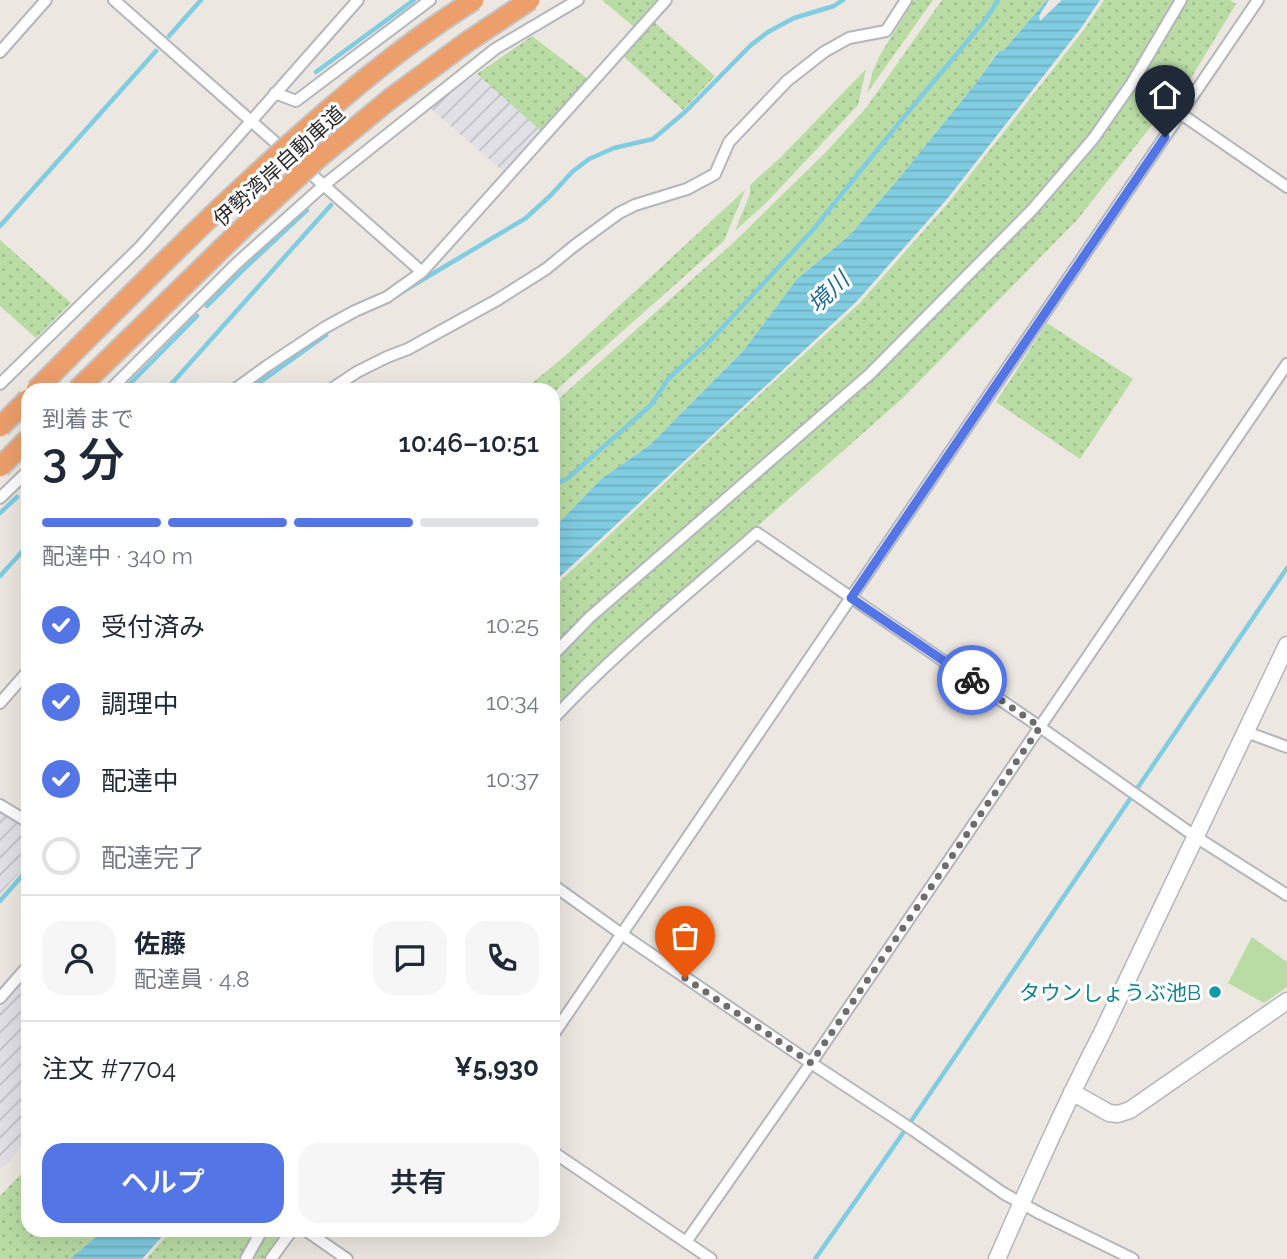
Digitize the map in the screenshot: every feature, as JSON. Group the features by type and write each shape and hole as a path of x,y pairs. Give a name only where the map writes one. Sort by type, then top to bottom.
{"highway":[{"name":"伊勢湾岸自動車道","path":"43,383 205,221 323,113 412,43 474,0"},
{"name":"伊勢湾岸自動車道","path":"84,383 316,160 401,91 530,0"},
{"path":"5,428 21,408"},
{"path":"0,467 21,444"}],"street":[{"path":"0,52 46,0"},
{"path":"114,0 422,272"},
{"path":"0,384 140,247 358,0"},
{"path":"275,93 296,102 430,0"},
{"path":"117,383 237,263 324,186 495,49 578,0"},
{"path":"244,383 324,328 387,297 422,272 666,0"},
{"path":"340,383 497,300 546,270 619,213 635,205 687,189 715,174 729,142 788,81 824,52 849,37 886,31 906,0"},
{"path":"560,648 590,617 870,374 1032,210 1093,139 1132,83 1181,0"},
{"path":"560,1025 1258,0"},
{"path":"1181,114 1287,187"},
{"path":"686,1242 1287,364"},
{"path":"0,420 5,428"},
{"path":"0,498 21,478"},
{"path":"560,711 587,682 757,533 1196,836 1287,895"},
{"path":"999,1258 1021,1202 1072,1092 1287,645"},
{"path":"0,703 21,679"},
{"path":"1246,732 1287,747"},
{"path":"0,805 21,818"},
{"path":"560,891 1003,1193 1133,1259"},
{"path":"0,998 21,974"},
{"path":"1072,1092 1109,1113 1118,1114 1130,1110 1287,1001"},
{"path":"560,1157 711,1259"},
{"path":"246,1259 258,1237"},
{"path":"271,1259 287,1237"},
{"path":"316,1237 347,1259"}],"shaded area":[{"path":"477,74 541,131 504,172 430,108"},
{"path":"0,811 21,824 21,871 0,894"},
{"path":"21,985 21,1145 10,1161 0,1169 0,1009"}],"green space":[{"path":"602,0 657,0 634,27"},
{"path":"914,0 933,0 867,93 880,55"},
{"path":"942,0 1047,0 1004,50 997,52 977,82 851,234 797,279 744,350 650,445 601,479 560,522 560,398 734,242 826,152 866,108"},
{"path":"1104,0 1230,0 1236,4 1177,101 1175,117 1156,120 1077,220 903,398 649,619 560,706 560,581 859,304 949,202 1083,31"},
{"path":"653,21 715,76 683,110 623,56"},
{"path":"532,36 588,79 541,131 477,74"},
{"path":"866,69 858,105 767,202 735,231 750,194 750,185 781,157"},
{"path":"745,190 724,241 560,387 560,383 532,383"},
{"path":"0,240 71,303 36,338 0,306"},
{"path":"1047,323 1133,379 1080,459 996,402"},
{"path":"1252,937 1287,962 1287,987 1264,1003 1228,983"},
{"path":"21,1174 21,1237 96,1237 70,1259 0,1259 0,1196"},
{"path":"166,1237 280,1237 265,1259 146,1259"}],"water":[{"name":"境川","path":"1047,0 1039,16 1040,21 1062,0 1100,0 947,199 857,301 560,577 560,522 601,479 650,445 744,350 797,279 851,234 977,82 998,52 1004,50"},
{"path":"96,1237 162,1237 142,1259 70,1259"}],"waterway":[{"path":"169,36 201,0"},
{"path":"316,72 414,0"},
{"path":"402,292 526,218 572,172 589,159 614,148 653,139 768,32 794,18 834,6 843,0"},
{"path":"560,482 651,405 669,378 710,341 812,231 986,19 998,0"},
{"path":"0,226 156,51"},
{"path":"172,383 331,205"},
{"path":"207,306 307,210"},
{"path":"131,383 197,316"},
{"path":"259,383 326,335"},
{"path":"0,513 17,497"},
{"path":"0,576 21,553"},
{"path":"815,1259 1287,568"},
{"path":"0,901 21,877"}],"way so far":[{"path":"685,978 811,1063 1040,727 972,680"}],"place":[{"name":"タウンしょうぶ池B","path":"1215,992"}],"route":[{"path":"972,680 851,598 1165,137"}]}
